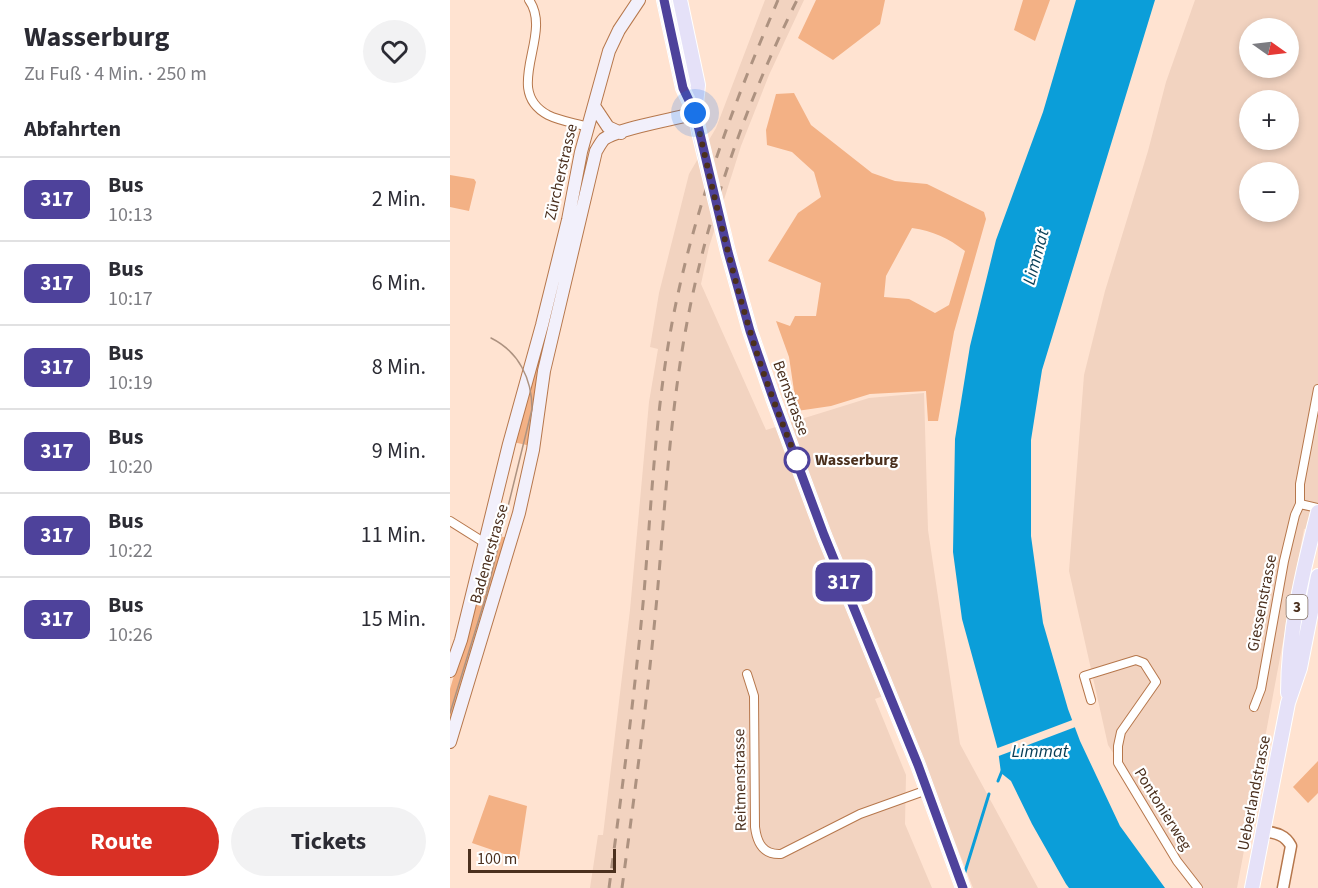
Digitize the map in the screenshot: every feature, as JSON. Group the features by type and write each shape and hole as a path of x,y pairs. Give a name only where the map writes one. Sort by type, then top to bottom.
{"main road":[{"name":"Bernstrasse","path":"664,0 683,88 695,113 728,252 750,331 824,535 927,790 963,888"},
{"name":"Zürcherstrasse","path":"532,356 568,220 588,127 614,39 640,1"},
{"name":"Bernstrasse","path":"678,1 698,85 695,113"},
{"path":"594,106 608,127 621,133"},
{"path":"588,127 604,140 621,133 695,113"},
{"name":"Zürcherstrasse","path":"544,371 595,155 604,140"},
{"name":"Badenerstrasse","path":"450,671 461,640 532,356"},
{"name":"Badenerstrasse","path":"450,742 519,513 533,450 544,371"},
{"name":"Ueberlandstrasse","path":"1288,703 1288,666 1305,566 1318,510"},
{"name":"Ueberlandstrasse","path":"1252,888 1288,703 1303,658 1318,576"}],"street":[{"path":"531,1 537,22 528,73 528,91 538,108 550,116 588,127"},
{"name":"Giessenstrasse","path":"1254,707 1261,689 1294,515 1300,504 1300,484 1318,389"},
{"path":"1300,504 1318,510"},
{"path":"450,521 485,543"},
{"name":"Pontonierweg","path":"1091,700 1084,676 1136,660 1144,663 1156,682 1121,732 1118,763 1177,861 1198,888"},
{"name":"Reitmenstrasse","path":"747,674 754,696 756,839 763,849 770,853 781,854 860,814 927,790"},
{"path":"1263,831 1283,836 1288,839 1291,846 1283,888"}],"shaded area":[{"path":"765,0 804,0 769,75 741,146 709,247 701,284 766,430 869,398 924,393 928,530 960,744 1038,888 973,888 896,691 875,699 906,775 905,824 932,888 590,888 598,835 603,835 630,610 649,402 658,349 650,347 659,293 689,174 716,128"},
{"path":"816,0 885,0 880,24 833,60 798,38"},
{"path":"1023,0 1050,0 1035,41 1014,30"},
{"path":"1195,0 1318,0 1318,527 1304,529 1237,888 1199,888 1108,745 1069,571 1084,375 1105,291 1148,151 1166,82"},
{"path":"794,93 811,125 872,173 895,181 927,184 984,212 986,219 954,332 938,421 928,421 926,391 870,394 831,406 797,411 789,357 776,321 790,326 795,316 816,316 821,283 768,261 798,213 821,197 814,172 792,152 767,145 766,130 776,94","holes":["912,228 940,236 965,251 949,305 935,313 909,299 884,297 886,276"]},
{"path":"450,175 474,179 476,182 469,211 450,207"},
{"path":"568,242 531,446 513,442"},
{"path":"490,534 508,538 450,731 450,689"},
{"path":"1318,761 1318,793 1308,803 1293,787"},
{"path":"489,795 527,806 519,859 472,843"}],"water":[{"name":"Limmat","path":"1076,0 1155,0 1042,370 1031,440 1031,536 1043,623 1068,709 1080,741 1120,826 1165,888 1069,888 1066,884 1011,781 1001,773 998,750 962,619 953,552 955,439 970,346 996,240 1043,112"}],"pier":[{"path":"1075,719 1078,726 996,757 995,749"}],"waterway":[{"path":"998,781 1002,771"},
{"path":"964,875 989,794"}],"tram line":[{"path":"450,713 486,596 532,409 530,387 522,368 509,351 491,338"}],"railway":[{"path":"609,888 637,667 659,411 669,339 685,264 707,187 747,74 778,0"},
{"path":"622,888 650,670 679,368 693,293 712,217 736,143 764,71 797,0"}],"bus line":[{"name":"317","path":"664,0 683,88 695,113 728,252 750,331 824,535 918,765 963,888"}],"place":[{"name":"Wasserburg","path":"797,460"}],"route":[{"path":"695,113 728,252 750,331 797,460"}]}
